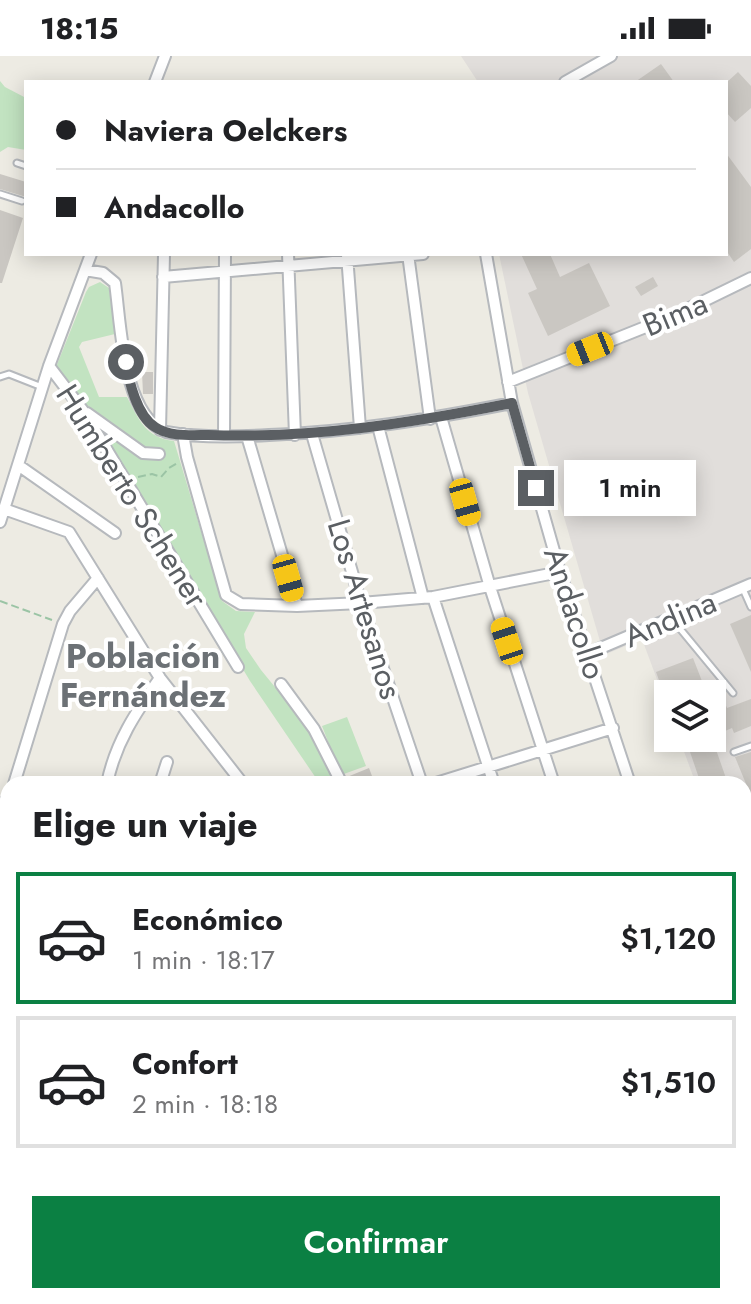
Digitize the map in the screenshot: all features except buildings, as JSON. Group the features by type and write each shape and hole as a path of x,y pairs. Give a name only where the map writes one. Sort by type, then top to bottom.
{"street":[{"path":"156,80 165,56"},
{"path":"569,80 611,56"},
{"path":"0,522 49,366 90,256"},
{"path":"160,430 164,256"},
{"path":"224,436 225,256"},
{"path":"163,277 227,272 288,260 378,256"},
{"path":"408,256 436,418 551,776"},
{"name":"Andacollo","path":"486,256 512,403 560,572 628,776"},
{"path":"347,257 360,428"},
{"path":"288,260 295,435"},
{"path":"85,270 103,273 115,283 128,375 144,417 160,430 224,436 312,434 436,418 512,403"},
{"name":"Bima","path":"508,382 673,316 751,278"},
{"name":"Humberto Schener","path":"49,366 84,412 238,667"},
{"path":"84,412 99,419 143,453 159,454"},
{"path":"378,426 428,597 491,776"},
{"path":"183,434 226,595 232,601 297,606 361,603 428,597 560,572"},
{"name":"Los Artesanos","path":"312,434 361,603 419,776"},
{"path":"247,436 297,606"},
{"path":"18,465 115,533"},
{"path":"4,509 69,532 160,678 237,776"},
{"path":"16,776 63,624 98,578"},
{"name":"Andina","path":"589,653 747,586"},
{"path":"109,776 116,748 160,678"},
{"path":"281,684 314,729 338,776"},
{"path":"459,776 613,728"},
{"path":"163,776 167,762"}],"lane":[{"path":"17,163 24,165"},
{"path":"0,194 22,201"},
{"path":"0,377 9,374 42,387"},
{"path":"747,586 751,607"},
{"path":"671,618 733,693"},
{"path":"734,752 751,746"}],"path":[{"path":"143,477 152,474 161,477 187,457"},
{"path":"0,601 63,624"}],"shaded area":[{"path":"461,56 751,56 751,776 693,776 684,752 726,752 726,680 657,680 642,639 604,655 528,393 499,256 728,256 728,80 477,80"}],"green space":[{"path":"0,81 24,97 24,150 8,147 0,152"},
{"path":"100,282 109,288 115,334 82,342 79,347 99,397 127,397 150,432 174,441 222,601 236,611 255,612 244,634 246,648 311,731 335,776 315,776 250,681 95,422 56,367 89,287"},
{"path":"347,717 366,766 341,775 322,726"}],"district":[{"name":"Población Fernández","path":"143,676"}],"route":[{"path":"126,362 144,417 155,428 171,433 247,436 312,434 430,419 512,403 536,488"}]}
